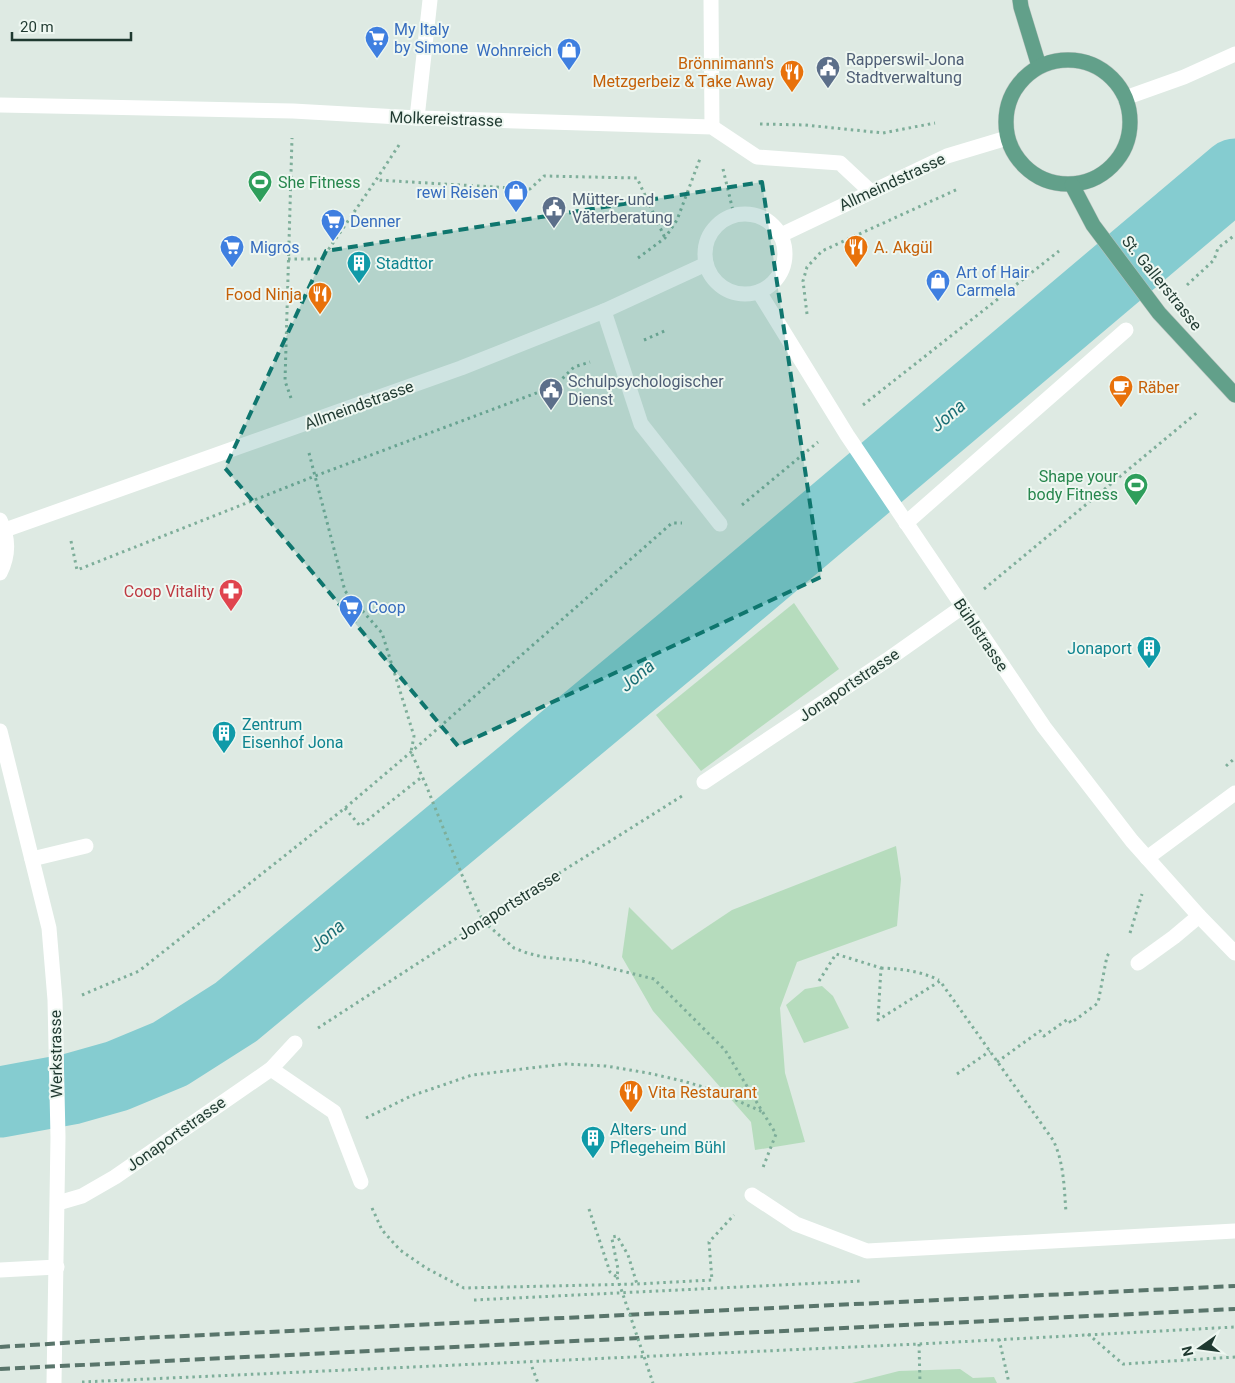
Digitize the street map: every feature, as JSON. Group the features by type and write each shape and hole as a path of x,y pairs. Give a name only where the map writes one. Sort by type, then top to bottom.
{"main road":[{"path":"1020,0 1039,66"},
{"path":"1059,60 1086,62 1099,67 1114,80 1126,98 1131,121 1126,145 1114,164 1095,179 1072,185 1051,183 1032,174 1016,158 1007,138 1005,117 1010,96 1022,79 1039,66 1059,60"},
{"name":"St. Gallerstrasse","path":"1072,185 1092,225 1154,306 1235,395"}],"street":[{"path":"417,118 430,0"},
{"path":"711,0 712,127 757,157 840,163 872,192"},
{"path":"1126,98 1184,77 1235,54"},
{"name":"Molkereistrasse","path":"0,105 293,111 417,118 712,127"},
{"name":"Allmeindstrasse","path":"781,235 947,156 1007,138"},
{"path":"748,213 761,216 773,224 781,235 786,248 785,262 780,275 771,285 759,292 743,295 727,290 714,280 706,264 705,249 710,234 720,222 734,215 748,213"},
{"name":"Allmeindstrasse","path":"3,525 461,368 604,311 651,291 706,264"},
{"name":"Bühlstrasse","path":"759,292 847,435 1044,727 1132,842 1235,953"},
{"path":"604,311 641,424 720,524"},
{"path":"903,519 1126,330"},
{"path":"0,573 5,564 8,547 3,525"},
{"name":"Jonaportstrasse","path":"704,782 887,660 962,607"},
{"name":"Werkstrasse","path":"0,731 49,928 55,1000 58,1203 54,1383"},
{"path":"1147,858 1235,793"},
{"path":"32,859 86,846"},
{"path":"1138,963 1199,916"},
{"name":"Jonaportstrasse","path":"58,1203 82,1196 115,1176 271,1069 295,1043"},
{"path":"271,1069 334,1112 361,1182"},
{"path":"752,1195 796,1224 867,1251 1235,1231"},
{"path":"0,1270 57,1267"}],"path":[{"path":"292,404 285,381 293,111"},
{"path":"288,259 322,259 417,118"},
{"path":"759,124 805,125 883,133 935,123"},
{"path":"638,258 665,238 677,220 712,127"},
{"path":"376,180 530,189 544,176 637,178 665,238"},
{"path":"807,316 803,280 807,267 822,251 958,188"},
{"path":"1187,285 1214,260 1218,248 1235,235"},
{"path":"863,405 1059,251"},
{"path":"71,541 77,570 315,476 555,386 574,367 618,352 666,330"},
{"path":"962,607 1199,410"},
{"path":"55,1000 84,994 139,971 345,808 672,523 720,524 818,441"},
{"path":"308,451 345,591 382,633 414,736 411,752 423,776 462,875 483,921 514,948 521,951 543,957 582,961 654,979 725,1050 776,1134 752,1195 709,1242 712,1280 637,1284 464,1288 426,1268 400,1250 382,1230 361,1182"},
{"path":"345,808 360,826 423,776"},
{"name":"Jonaportstrasse","path":"295,1043 483,921 704,782"},
{"path":"1131,932 1133,920"},
{"path":"997,1062 1040,1031 1044,1036 1068,1019 1071,1023 1098,1003 1108,956 1114,949"},
{"path":"819,981 836,954 881,968 926,974 940,981 1053,1140 1059,1152 1062,1164 1068,1240"},
{"path":"881,968 878,1020 940,981"},
{"path":"957,1074 990,1051"},
{"path":"340,1130 411,1096 472,1075 565,1064 606,1066 674,1079 713,1090 763,1113"},
{"path":"589,1209 610,1272 617,1277"},
{"path":"637,1284 628,1255 617,1236 612,1237 618,1269 617,1277 653,1383"},
{"path":"474,1300 863,1281"},
{"path":"88,1382 919,1344 1235,1327"},
{"path":"1088,1334 1123,1364 1235,1358"},
{"path":"999,1339 1009,1383"},
{"path":"919,1344 920,1383"},
{"path":"532,1367 538,1383"}],"highlighted area":[{"path":"762,182 821,577 458,746 225,468 326,251"}],"green space":[{"path":"794,603 839,669 701,771 656,715"},
{"path":"896,846 901,879 897,926 797,962 780,1008 785,1073 805,1142 755,1150 751,1122 653,1011 622,957 629,907 672,950 732,910"},
{"path":"822,986 833,996 849,1028 804,1043 786,1005 805,989"},
{"path":"960,1369 973,1378 994,1377 997,1383 852,1383 899,1371"}],"waterway":[{"name":"Jona","path":"0,1102 71,1089 117,1076 170,1054 236,1012 682,641 1235,174"}],"railway":[{"path":"0,1347 141,1338 1235,1286"},
{"path":"0,1369 1235,1309"}],"place":[{"name":"My Italy by Simone","path":"377,59"},
{"name":"Wohnreich","path":"569,71"},
{"name":"Rapperswil-Jona Stadtverwaltung","path":"828,89"},
{"name":"Brönnimann's Metzgerbeiz & Take Away","path":"792,93"},
{"name":"She Fitness","path":"260,203"},
{"name":"rewi Reisen","path":"516,213"},
{"name":"Mütter- und Väterberatung","path":"554,229"},
{"name":"Denner","path":"333,242"},
{"name":"Migros","path":"232,268"},
{"name":"A. Akgül","path":"856,268"},
{"name":"Stadttor","path":"359,284"},
{"name":"Art of Hair Carmela","path":"938,302"},
{"name":"Food Ninja","path":"320,315"},
{"name":"Räber","path":"1121,408"},
{"name":"Schulpsychologischer Dienst","path":"551,411"},
{"name":"Shape your body Fitness","path":"1136,506"},
{"name":"Coop Vitality","path":"231,612"},
{"name":"Coop","path":"351,628"},
{"name":"Jonaport","path":"1149,669"},
{"name":"Zentrum Eisenhof Jona","path":"224,754"},
{"name":"Vita Restaurant","path":"631,1113"},
{"name":"Alters- und Pflegeheim Bühl","path":"593,1159"}]}
